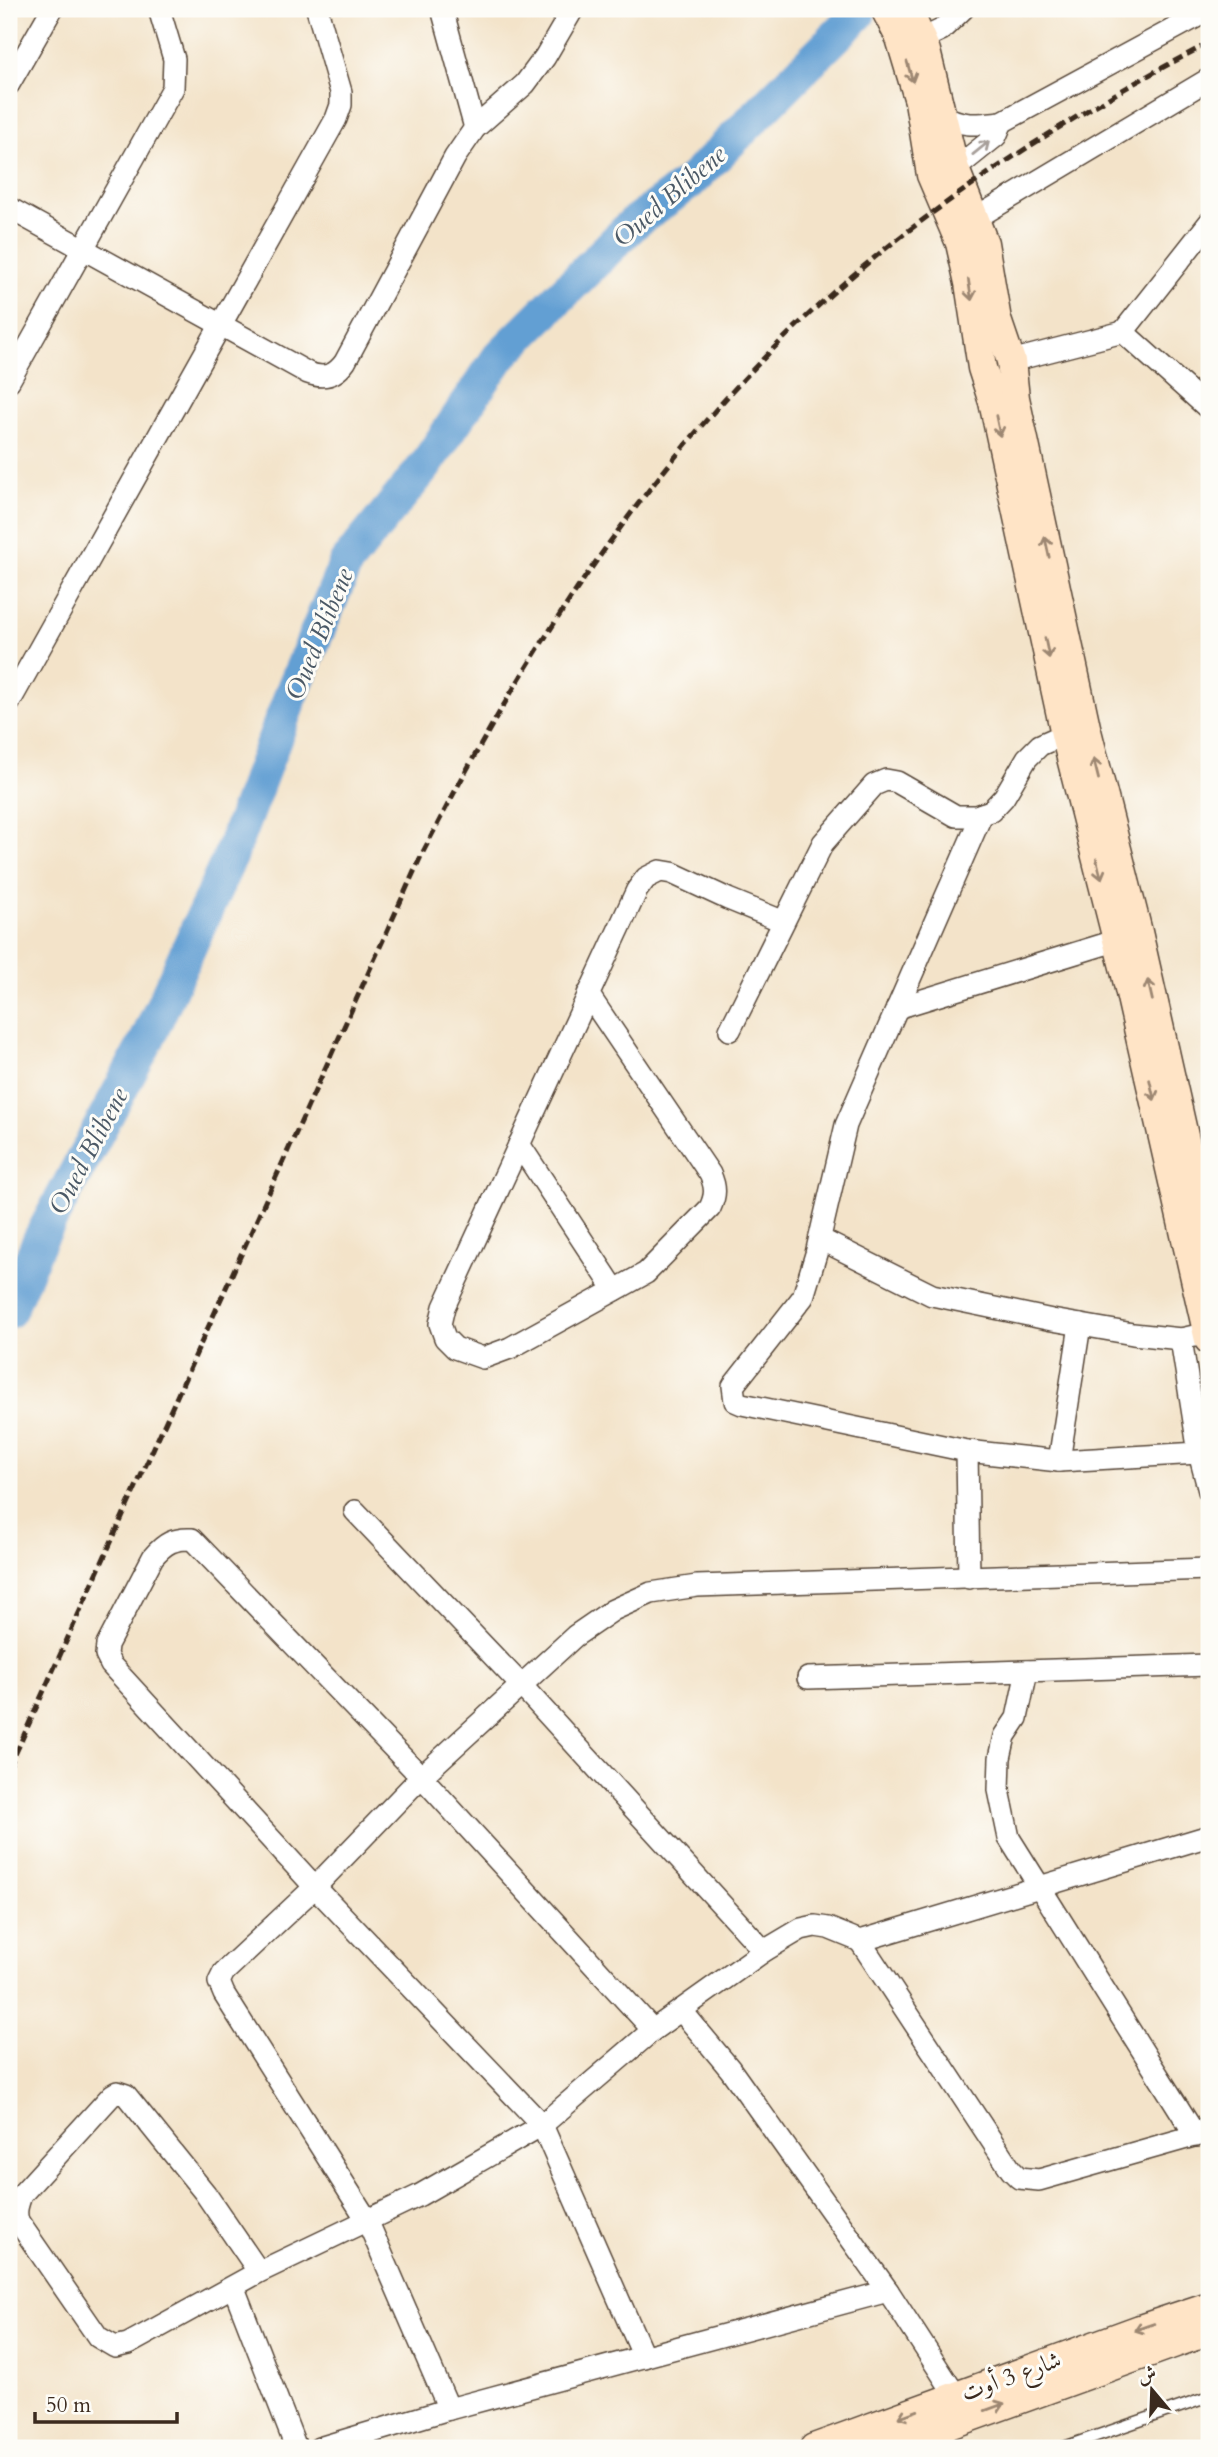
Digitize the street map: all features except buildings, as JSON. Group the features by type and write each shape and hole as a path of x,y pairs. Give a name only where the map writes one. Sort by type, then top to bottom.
{"main road":[{"path":"885,9 900,38 919,101 931,175 962,253 982,368 993,402 1065,734 1209,1247"},
{"path":"908,9 922,39 954,169 984,243 997,320 1011,362 1014,398 1086,727 1199,1337"},
{"path":"982,368 993,351 1011,362"},
{"name":"شارع 3 أوت","path":"814,2448 1209,2306"},
{"path":"886,2448 1209,2331"}],"street":[{"path":"9,84 52,9"},
{"path":"9,381 173,88 174,60 159,9"},
{"path":"9,703 336,119 341,105 341,92 317,9"},
{"path":"442,9 475,128"},
{"path":"9,208 220,326 316,376 333,374 340,369 455,157 475,128 525,83 545,57 573,9"},
{"path":"922,39 941,30 963,9"},
{"path":"942,114 949,120 965,125 1002,122 1209,10"},
{"path":"976,218 1209,79"},
{"path":"954,169 996,136 1002,122"},
{"path":"1011,362 1123,332 1209,223"},
{"path":"1123,332 1209,409"},
{"path":"730,1030 823,843 874,785 886,780 897,782 956,816 982,814 990,811 1004,797 1027,758 1040,746 1065,734"},
{"path":"982,814 846,1125 820,1239 803,1297 733,1386 732,1394 735,1401 742,1404 967,1451 1059,1461 1199,1453"},
{"path":"589,993 710,1174 715,1196 710,1208 646,1273 510,1348 483,1358 455,1348 445,1338 440,1324 444,1307 519,1144 589,993 637,890 646,878 660,872 672,873 782,921"},
{"path":"897,1008 1124,937"},
{"path":"519,1144 615,1290"},
{"path":"820,1239 932,1295 1080,1325 1199,1337 1199,1453 1209,1491"},
{"path":"1059,1461 1080,1325"},
{"path":"967,1451 969,1578"},
{"path":"355,1511 520,1684 764,1951"},
{"path":"644,2357 542,2125 315,1887 111,1665 106,1655 107,1645 153,1557 164,1545 179,1538 192,1539 421,1777 653,2030"},
{"path":"449,2409 367,2220 223,1994 219,1982 224,1972 315,1887 421,1777 520,1684 575,1636 613,1610 651,1593 697,1586 1209,1569"},
{"path":"808,1678 1209,1665"},
{"path":"259,2272 205,2193 122,2093 112,2095 21,2194 16,2213 18,2221 98,2337 115,2347 128,2344 259,2272 420,2195 542,2125 653,2030 764,1951 801,1929 816,1926 860,1941 1011,2170 1019,2178 1039,2180 1203,2134 1039,1888 1009,1838 999,1790 1000,1758 1005,1736 1017,1718 1027,1671"},
{"path":"860,1941 1209,1836"},
{"path":"681,2010 730,2069 888,2291 956,2396"},
{"path":"234,2288 298,2448"},
{"path":"319,2448 371,2441 449,2409 888,2291"}],"lane":[{"path":"1060,2448 1209,2397"}],"waterway":[{"name":"Oued Blibene","path":"9,1311 40,1239 147,1040 229,859 295,685 346,563 425,466 499,357 635,222 690,182 858,14"}],"railway":[{"path":"9,1768 422,854 509,696 608,544 663,472 722,403 784,338 851,277 934,211 1023,150 1069,121 1209,43"}]}
